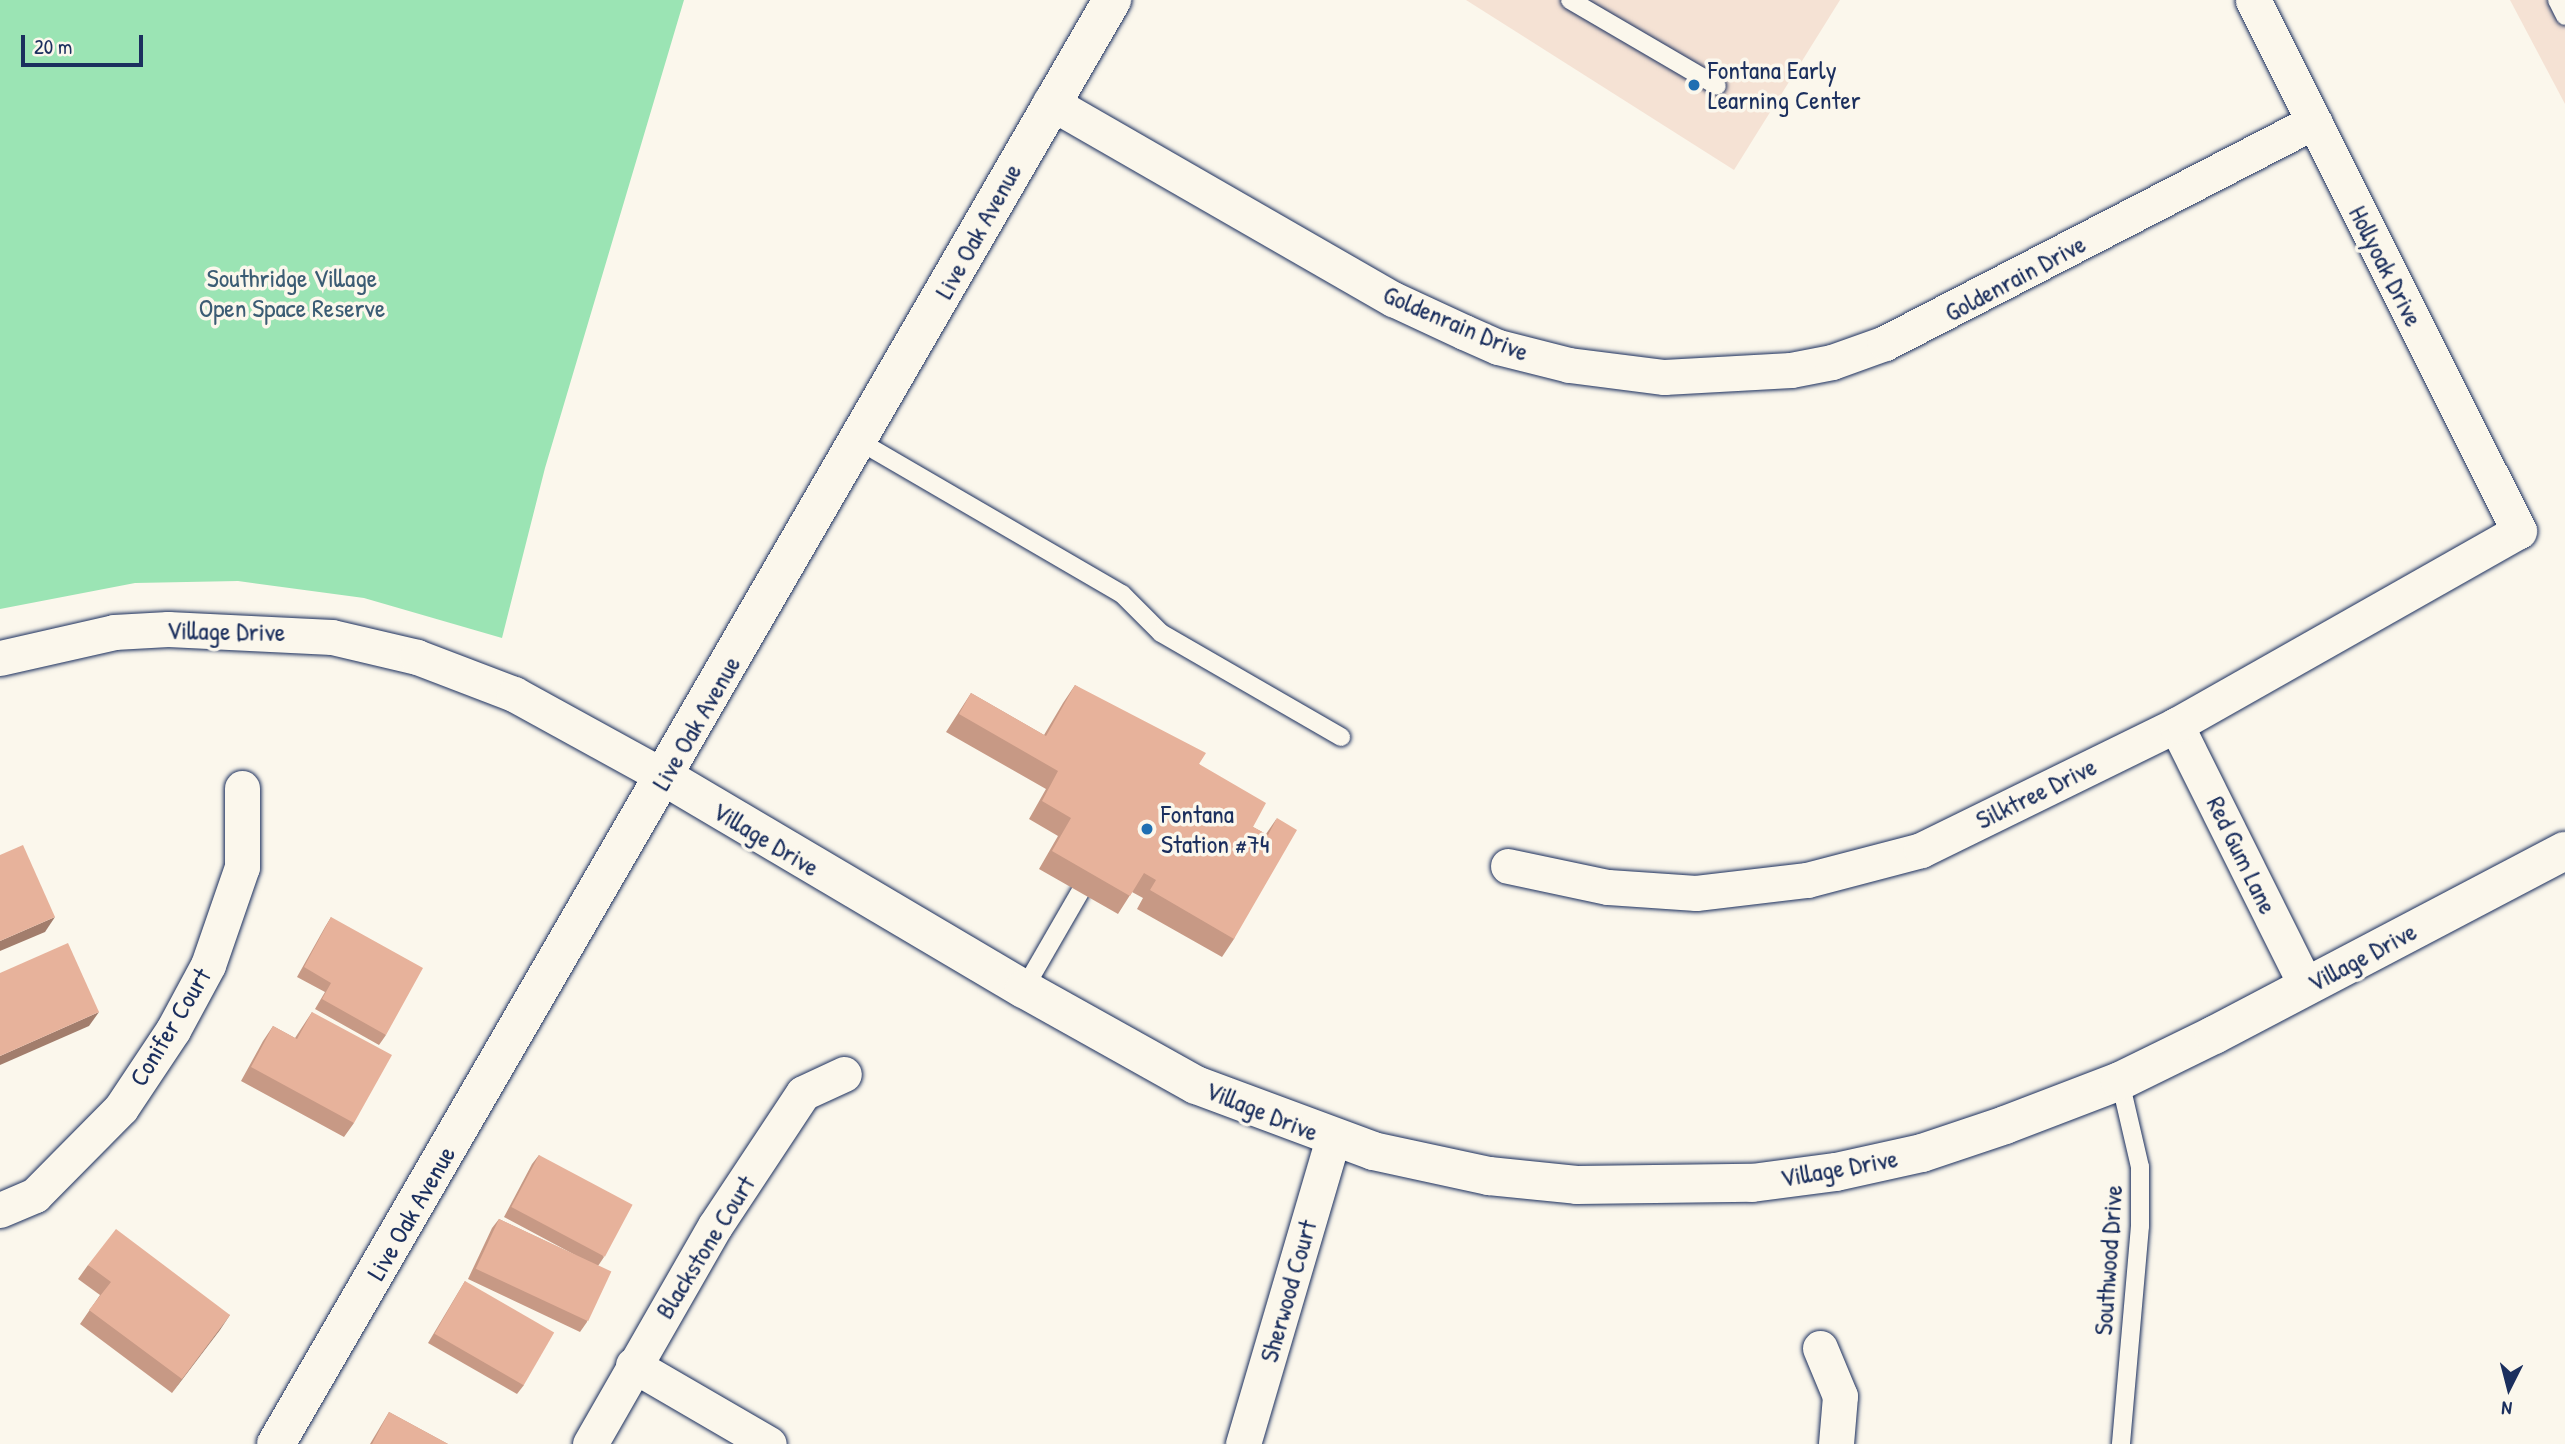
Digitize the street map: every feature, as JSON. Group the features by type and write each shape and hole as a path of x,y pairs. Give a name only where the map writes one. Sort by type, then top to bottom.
{"street":[{"name":"Live Oak Avenue","path":"276,1444 859,441 1050,102 1112,0"},
{"name":"Hollyoak Drive","path":"2253,0 2519,531"},
{"name":"Goldenrain Drive","path":"1050,102 1393,299 1464,332 1558,363 1664,377 1791,370 1832,362 1885,343 2314,122"},
{"name":"Silktree Drive","path":"1507,866 1608,887 1696,894 1807,880 1921,850 2176,725 2519,531"},
{"name":"Village Drive","path":"0,658 114,632 169,629 332,637 417,657 514,694 665,777 1024,989 1196,1085 1333,1139 1489,1176 1577,1185 1752,1183 1836,1172 1922,1153 2120,1081 2565,851"},
{"name":"Red Gum Lane","path":"2176,725 2306,986"},
{"name":"Conifer Court","path":"0,1210 34,1195 121,1108 173,1030 208,965 242,867 242,788"},
{"name":"Blackstone Court","path":"590,1444 715,1226 803,1093 844,1074"},
{"name":"Sherwood Court","path":"1243,1444 1333,1139"},
{"path":"1820,1348 1840,1396 1836,1444"},
{"path":"633,1366 769,1444"}],"lane":[{"path":"1570,0 1717,86"},
{"path":"2557,0 2565,16"},
{"path":"859,441 1122,594 1161,633 1341,737"},
{"path":"1024,989 1080,892"},
{"name":"Southwood Drive","path":"2120,1081 2140,1167 2140,1226 2121,1444"}],"shaded area":[{"name":"Fontana Early Learning Center","path":"1466,0 1840,0 1734,170"},
{"path":"2510,0 2565,0 2565,104"}],"green space":[{"name":"Southridge Village Open Space Reserve","path":"0,0 684,0 545,468 502,638 364,598 238,581 135,583 0,609"}],"building":[{"name":"Fontana Station #74","path":"1075,685 1206,753 1199,764 1266,803 1253,827 1268,835 1277,818 1297,830 1234,939 1150,890 1156,880 1144,873 1130,896 1052,851 1071,818 1042,801 1058,771 959,714 971,693 1046,736"},
{"path":"23,845 55,917 0,941 0,855"},
{"path":"331,917 423,968 386,1035 322,999 331,983 304,967"},
{"path":"68,943 99,1012 0,1056 0,973"},
{"path":"312,1012 392,1055 354,1123 251,1067 273,1026 297,1039"},
{"path":"539,1155 633,1205 605,1257 511,1207"},
{"path":"499,1219 611,1271 588,1321 476,1269"},
{"path":"116,1229 230,1315 182,1379 89,1310 111,1282 88,1265"},
{"path":"465,1281 554,1332 524,1385 434,1334"},
{"path":"389,1412 448,1444 372,1444"}],"place":[{"name":"Fontana Early Learning Center","path":"1694,85"},
{"name":"Fontana Station #74","path":"1147,829"}]}
